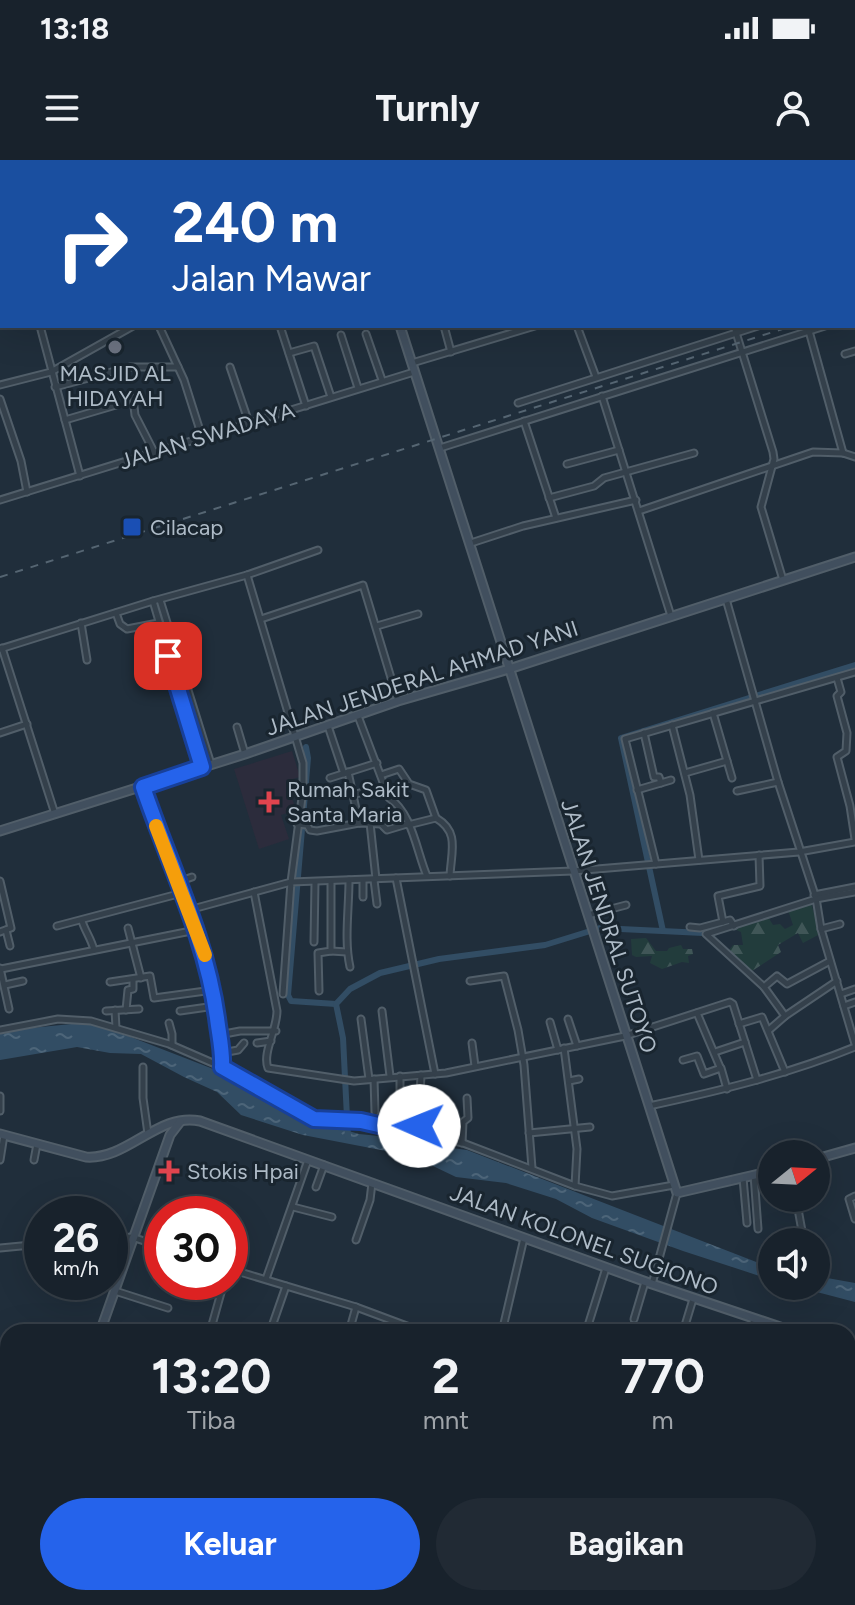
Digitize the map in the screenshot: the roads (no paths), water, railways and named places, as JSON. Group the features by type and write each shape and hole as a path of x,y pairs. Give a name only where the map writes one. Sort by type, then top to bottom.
{"street":[{"path":"40,328 80,476"},
{"path":"0,385 51,372 129,328"},
{"path":"160,328 178,367 202,437"},
{"path":"283,328 306,406"},
{"name":"JALAN JENDRAL SUTOYO","path":"401,328 675,1189"},
{"path":"445,328 451,352"},
{"path":"498,328 500,337"},
{"path":"578,328 596,377"},
{"path":"735,328 773,452 761,507 783,580"},
{"path":"518,403 752,328"},
{"path":"440,448 819,328"},
{"name":"JALAN SWADAYA","path":"0,500 306,406 516,329"},
{"path":"809,331 843,453"},
{"path":"366,334 382,380"},
{"path":"341,335 358,388"},
{"path":"289,353 314,346 331,397"},
{"path":"845,354 855,351"},
{"path":"55,387 130,367 178,367"},
{"path":"230,367 249,423"},
{"path":"602,396 671,616"},
{"path":"133,398 134,412 154,453"},
{"path":"0,399 21,461 27,492"},
{"path":"65,420 116,405"},
{"path":"524,421 556,518"},
{"path":"567,464 619,450"},
{"path":"639,511 813,452 843,453 855,458"},
{"path":"549,498 594,486 604,478 626,471 694,453"},
{"path":"471,543 523,526 636,500"},
{"path":"55,814 1,648 247,575 318,550"},
{"name":"JALAN JENDERAL AHMAD YANI","path":"0,831 855,557"},
{"path":"247,575 303,763 302,824 292,882 283,994"},
{"path":"261,619 363,585 398,701"},
{"path":"648,1106 727,1089 855,1046 821,929 815,897 778,782 726,598"},
{"path":"160,600 206,766"},
{"path":"153,601 183,691"},
{"path":"116,613 120,624 127,629 158,623"},
{"path":"377,626 418,614"},
{"path":"81,623 87,660"},
{"path":"653,864 623,740 753,698 855,672"},
{"path":"189,910 292,882 573,871 799,852 855,840 837,757 846,751 848,734 837,695 841,692 837,678"},
{"path":"713,713 732,778"},
{"path":"358,716 389,798 400,807 427,876"},
{"path":"0,733 27,724"},
{"path":"672,725 685,773 699,860"},
{"path":"328,726 346,773 359,823"},
{"path":"237,727 245,754"},
{"path":"644,733 654,777 659,777 661,783"},
{"path":"685,773 727,761"},
{"path":"330,778 377,763"},
{"path":"381,775 399,769 409,784 425,789 436,818 448,825 452,836 450,876"},
{"path":"637,790 671,780"},
{"path":"737,791 778,782"},
{"path":"143,787 196,930 213,990 222,1067"},
{"path":"352,795 367,791"},
{"path":"302,824 317,831 359,823 381,824 387,830 436,818"},
{"path":"370,823 377,904"},
{"path":"723,922 718,896 760,886 759,855"},
{"path":"178,882 192,877"},
{"path":"396,878 435,1074"},
{"path":"347,967 349,880"},
{"path":"363,880 363,897"},
{"path":"0,881 11,928 3,931 10,946"},
{"path":"331,881 331,951"},
{"path":"314,942 315,882"},
{"path":"702,932 815,897 855,889"},
{"path":"254,892 277,1011 276,1031 266,1060 268,1068 354,1081 435,1074 625,1036 731,1002 757,1080"},
{"path":"57,926 182,893"},
{"path":"588,915 626,905"},
{"path":"82,921 94,950"},
{"path":"702,932 723,922 733,924"},
{"path":"821,929 840,924"},
{"path":"690,927 702,932 764,987 785,1016"},
{"path":"128,928 141,978"},
{"path":"9,1009 0,968 196,930"},
{"path":"319,991 319,951 348,954"},
{"path":"764,987 777,976 787,984 830,961"},
{"path":"470,981 504,976 522,1056 532,1168"},
{"path":"110,982 151,977 154,998 213,990"},
{"path":"126,1010 128,990 134,988 133,980"},
{"path":"5,985 23,981"},
{"path":"769,1030 837,981"},
{"path":"841,994 855,989"},
{"path":"844,1006 855,1002"},
{"path":"180,1011 215,1006"},
{"path":"106,1011 139,1009"},
{"path":"115,1010 116,1028"},
{"path":"382,1011 390,1076"},
{"path":"697,1013 715,1052 727,1089"},
{"path":"739,1024 761,1016 785,1072"},
{"path":"0,1030 69,1018 91,1021 172,1045 222,1067 314,1119 361,1121 462,1143 575,1186 618,1197 758,1174"},
{"path":"361,1019 375,1112"},
{"path":"568,1019 577,1046"},
{"path":"550,1022 569,1081 575,1129 575,1186"},
{"path":"169,1023 172,1045"},
{"path":"219,1035 240,1031 276,1031"},
{"path":"257,1043 271,1041"},
{"path":"715,1052 745,1042"},
{"path":"222,1053 238,1050 244,1043"},
{"path":"472,1043 475,1066"},
{"path":"683,1060 697,1056 704,1074 721,1068"},
{"path":"143,1067 143,1098 149,1135"},
{"path":"418,1134 421,1075"},
{"path":"400,1076 400,1129"},
{"path":"569,1081 579,1079"},
{"path":"0,1096 0,1111"},
{"path":"462,1143 463,1122 468,1118 467,1098"},
{"name":"JALAN KOLONEL SUGIONO","path":"182,1120 189,1118 208,1123 770,1324"},
{"path":"0,1160 2,1134 86,1157 99,1157 117,1152 182,1120"},
{"path":"128,1250 168,1140 182,1120"},
{"path":"529,1133 590,1127"},
{"path":"158,1130 168,1140"},
{"path":"34,1160 37,1143"},
{"path":"830,1155 855,1148"},
{"path":"266,1279 308,1160"},
{"path":"316,1187 324,1165"},
{"path":"754,1175 758,1229"},
{"path":"743,1178 747,1223"},
{"path":"356,1240 370,1200 372,1182"},
{"path":"634,1319 660,1253 675,1189"},
{"path":"855,1196 849,1199 855,1219"},
{"path":"293,1207 332,1217"},
{"path":"128,1237 144,1241"},
{"path":"504,1324 524,1238"},
{"path":"0,1248 24,1246"},
{"path":"589,1324 607,1267"},
{"path":"248,1274 402,1324"},
{"path":"273,1324 286,1286"},
{"path":"128,1295 168,1308"},
{"path":"685,1324 693,1299"},
{"path":"103,1324 112,1300"},
{"path":"212,1324 219,1300"},
{"path":"351,1324 356,1307"},
{"path":"752,1324 754,1319"}],"water":[{"path":"92,1022 221,1072 300,1117 359,1134 467,1150 758,1263 758,1275 592,1218 556,1199 506,1183 456,1177 412,1156 303,1135 241,1115 217,1092 141,1054 77,1047 0,1060 0,1031"},
{"path":"830,1279 855,1283 855,1302 830,1295"}],"waterway":[{"path":"663,931 621,738 855,665"},
{"path":"306,747 308,758 288,995 291,1001 336,1004"},
{"path":"348,1137 343,1038 336,1004 350,989 380,973 439,959 545,945 600,928 710,931"}],"tunnel":[{"path":"634,1319 634,1324"}],"railway":[{"path":"0,577 786,328"}],"place":[{"name":"MASJID AL HIDAYAH","path":"115,347"},
{"name":"Cilacap","path":"132,527"},
{"name":"Rumah Sakit Santa Maria","path":"269,802"},
{"name":"Stokis Hpai","path":"169,1171"}]}
